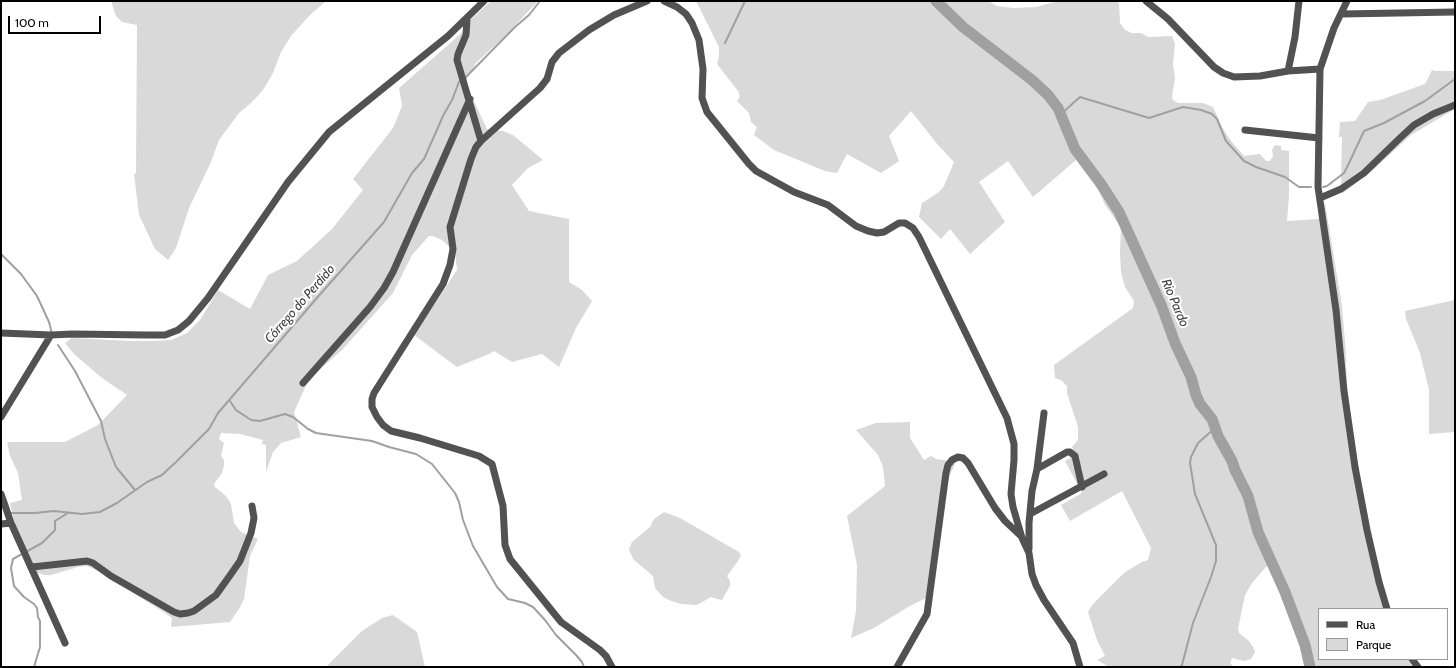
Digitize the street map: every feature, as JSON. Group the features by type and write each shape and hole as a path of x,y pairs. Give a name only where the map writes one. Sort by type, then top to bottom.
{"street":[{"path":"1,333 51,335 165,335 178,330 189,321 208,298 288,182 329,132 448,36 484,1"},
{"path":"612,667 606,656 600,650 561,622 510,559 504,545 503,506 492,464 479,456 391,431 383,425 377,417 372,407 372,399 374,393 443,284 450,266 453,249 450,227 476,147 540,88 547,79 552,62 559,53 589,30 614,15 647,1"},
{"path":"664,1 677,7 686,14 692,23 699,40 703,69 702,98 707,112 748,164 794,192 828,205 856,226 877,234 884,232 899,223 905,223 913,228 919,237 1011,431 1014,444 1011,494 1013,507 1022,538 1029,553"},
{"path":"1146,1 1168,19 1214,67 1223,73 1234,77 1260,76 1288,71 1320,69"},
{"path":"1288,71 1295,37 1299,1"},
{"path":"1347,1 1330,40 1320,69 1318,187 1336,310 1344,391 1355,467 1367,530 1387,608"},
{"path":"1341,14 1455,12"},
{"path":"468,18 466,35 457,60 470,99 481,141"},
{"path":"303,383 370,307 384,288 393,272 470,99"},
{"path":"1320,198 1341,189 1364,173 1398,139 1414,126 1433,114 1455,105"},
{"path":"1245,130 1319,138"},
{"path":"1,417 51,335"},
{"path":"1044,413 1037,469 1032,491 1029,553 1032,574 1036,585 1044,600 1073,643 1080,667"},
{"path":"1037,469 1067,452 1070,452 1075,456 1082,487"},
{"path":"897,667 927,614 946,473 948,465 952,460 958,457 963,458 968,463 995,508 1005,521 1022,538"},
{"path":"1030,514 1104,474"},
{"path":"1,494 11,523 65,643"},
{"path":"32,567 87,561 93,563 111,576 153,601 174,612 188,614 216,594 240,560 251,533 254,518 252,506"},
{"path":"1,524 11,523"}],"green space":[{"path":"111,1 326,1 310,15 291,36 281,52 273,73 263,90 239,113 219,140 211,162 189,208 176,248 168,260 155,249 139,215 134,174 136,173 137,25 122,22 116,16"},
{"path":"491,1 538,1 508,33 476,63 465,82 487,129 503,131 513,135 543,160 528,168 512,185 529,211 569,219 569,282 582,290 592,301 576,328 559,367 542,354 512,362 494,351 457,367 414,335 457,270 455,252 442,240 429,236 412,255 393,293 342,350 309,379 294,412 301,437 281,443 273,452 266,472 266,445 262,444 263,440 240,434 221,433 219,439 224,443 221,456 224,460 224,465 222,473 214,484 215,487 226,496 231,504 234,523 241,532 258,539 250,556 244,599 230,622 171,627 172,618 100,572 87,566 78,567 51,575 44,575 35,572 15,524 10,503 22,500 18,473 10,456 7,442 65,442 98,425 127,395 102,378 74,354 65,343 72,338 131,341 171,340 187,333 200,320 218,290 250,309 268,275 297,261 332,229 363,190 353,179 393,128 402,106 399,88 467,28 468,22"},
{"path":"696,1 988,1 997,6 1013,8 1036,7 1058,1 1116,1 1119,3 1120,23 1125,30 1132,33 1141,33 1148,37 1172,36 1175,44 1173,64 1175,78 1172,97 1173,100 1178,103 1203,103 1213,107 1222,127 1231,141 1244,156 1260,154 1266,161 1270,161 1273,156 1272,150 1275,145 1281,146 1281,150 1289,151 1289,196 1287,221 1319,219 1325,203 1342,306 1346,355 1347,394 1356,467 1384,592 1390,608 1318,608 1318,660 1417,660 1421,667 1306,667 1286,603 1270,566 1266,567 1252,583 1245,595 1238,629 1239,633 1249,641 1253,647 1255,652 1251,659 1244,661 1232,658 1230,663 1234,667 1109,667 1097,660 1105,656 1097,640 1088,612 1092,605 1125,572 1148,560 1151,548 1122,491 1070,521 1061,505 1082,493 1065,461 1076,455 1072,447 1078,440 1078,427 1067,393 1067,386 1061,380 1055,378 1054,365 1133,308 1134,301 1125,287 1121,272 1121,227 1105,205 1083,154 1033,197 1008,161 979,182 1005,222 970,254 950,229 941,239 919,217 922,203 939,192 944,186 954,162 938,145 911,111 889,136 899,161 881,173 847,154 837,173 825,171 774,150 754,135 757,127 751,122 749,113 737,101 740,96 738,91 717,64 719,47"},
{"path":"1432,70 1455,71 1455,109 1411,135 1374,169 1343,193 1341,183 1342,137 1339,137 1340,122 1355,121 1368,102 1380,100 1425,84"},
{"path":"1455,300 1455,432 1429,434 1429,390 1420,353 1406,319 1405,311"},
{"path":"910,422 910,438 924,460 931,456 936,459 956,462 948,479 932,595 908,607 874,628 851,638 856,611 857,565 847,516 885,486 883,467 878,455 856,430 876,423"},
{"path":"664,512 680,518 739,552 741,555 727,576 730,581 730,586 722,600 711,597 697,605 681,604 671,601 663,597 655,588 653,576 633,559 629,549 632,542 650,527 654,519"},
{"path":"393,615 417,632 425,667 326,667 362,631 382,618"}],"waterway":[{"name":"Córrego do Perdido","path":"465,78 515,27 529,15 540,1"},
{"path":"725,43 745,1"},
{"name":"Rio Pardo","path":"936,1 963,27 1032,80 1048,95 1058,108 1075,149 1101,184 1119,212 1162,307 1175,343 1191,377 1200,404 1212,419 1218,436 1232,461 1248,496 1258,532 1285,592 1305,645 1310,667"},
{"path":"1323,187 1327,186 1344,173 1364,131 1384,123 1425,101 1455,79"},
{"name":"Córrego do Perdido","path":"10,513 54,511 82,514 100,512 117,503 147,482 162,475 176,462 209,429 218,413 384,222 412,173 424,159 461,80"},
{"path":"1061,114 1080,97 1149,118 1183,107 1201,110 1212,114 1217,119 1226,141 1244,161 1256,167 1285,177 1299,187 1311,187"},
{"path":"1,254 21,274 37,296 49,322 52,334"},
{"path":"58,345 75,371 101,421 105,439 116,467 135,490"},
{"path":"230,401 236,410 251,420 260,421 285,414 293,417 308,429 316,433 372,441 416,454 432,464 455,493 473,546 497,587 508,599 525,603 533,607 556,635 582,662 584,667"},
{"path":"1180,667 1182,665 1193,623 1216,561 1216,545 1195,494 1190,463 1191,457 1198,443 1215,428"},
{"path":"34,667 40,647 40,621 37,608 14,586 11,568 13,559 42,543 55,530 55,521 68,513"}]}
